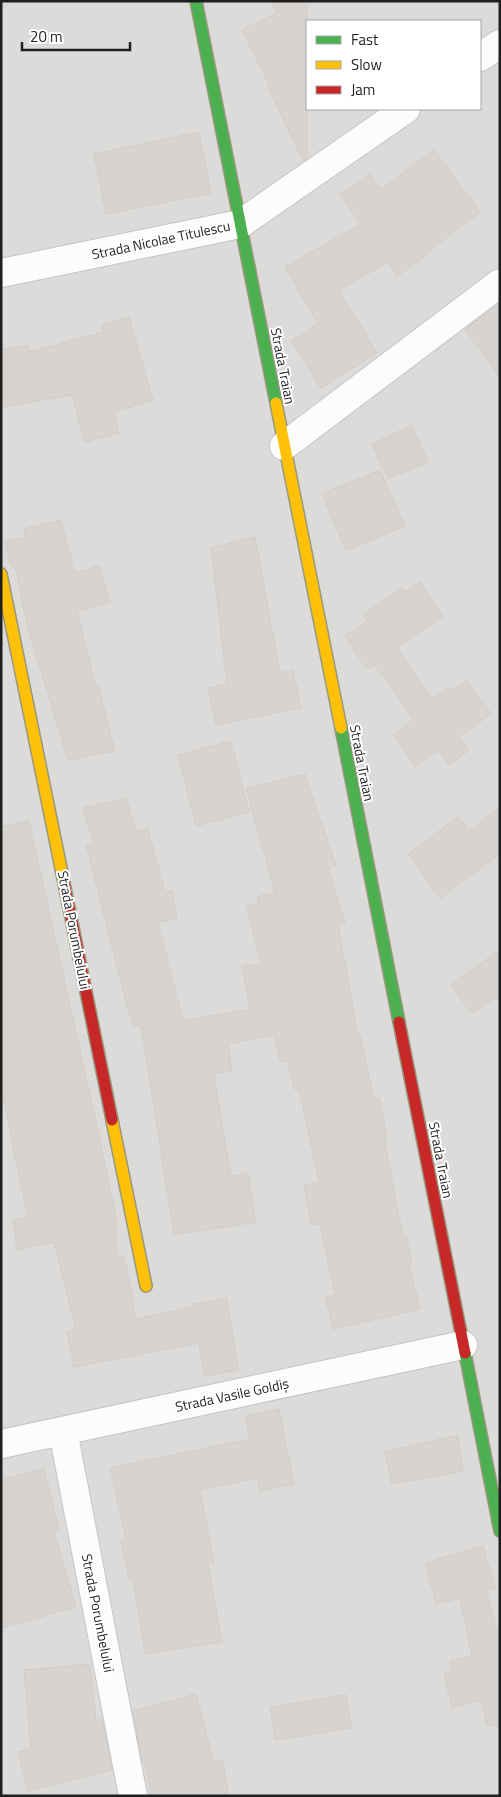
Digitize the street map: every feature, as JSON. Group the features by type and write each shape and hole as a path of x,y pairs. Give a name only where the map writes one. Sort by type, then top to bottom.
{"street":[{"name":"Strada Traian","path":"196,1 500,1531"},
{"path":"481,57 500,44"},
{"name":"Strada Nicolae Titulescu","path":"1,273 240,224 405,110"},
{"path":"284,446 500,283"},
{"name":"Strada Porumbelului","path":"1,574 146,1286"},
{"name":"Strada Vasile Goldiș","path":"1,1444 463,1346"},
{"name":"Strada Porumbelului","path":"63,1431 133,1796"}],"shaded area":[{"path":"1,1 500,1 500,1796 1,1796"}],"building":[{"path":"271,1 307,1 307,158 303,161 268,87 270,86 242,30 277,13"},
{"path":"199,132 211,193 106,214 94,154"},
{"path":"434,150 480,212 426,253 427,255 397,276 388,262 339,290 377,353 321,388 291,341 318,324 285,267 361,224 340,194 370,174 381,189"},
{"path":"500,303 500,378 465,329"},
{"path":"129,317 153,400 114,412 119,433 85,442 72,395 1,407 1,350 28,345 29,352 104,332 102,325"},
{"path":"412,425 428,462 388,479 372,444"},
{"path":"380,470 405,526 346,551 322,494"},
{"path":"61,520 75,573 99,566 110,602 77,612 115,751 68,760 27,625 16,571 10,562 5,542 25,537 24,529"},
{"path":"255,537 280,673 293,670 301,708 216,725 208,688 227,684 211,548"},
{"path":"420,582 443,616 397,648 432,698 449,687 452,691 467,680 491,714 459,736 469,750 449,765 438,751 415,767 393,735 414,719 374,664 367,669 345,636 367,621 363,615 401,588 405,592"},
{"path":"231,741 249,812 196,826 178,755"},
{"path":"305,774 336,865 328,868 345,922 338,924 358,1035 360,1035 374,1100 379,1098 387,1137 384,1138 403,1237 406,1236 412,1263 409,1264 420,1309 333,1329 325,1297 335,1295 320,1224 311,1225 304,1185 319,1182 299,1088 294,1089 288,1061 280,1062 274,1035 228,1044 232,1071 214,1074 231,1176 248,1173 256,1222 174,1235 141,1025 133,1025 130,1017 86,845 94,843 83,808 126,798 136,831 148,829 165,892 172,890 177,919 158,922 183,1021 250,1009 242,966 261,963 246,906 259,903 257,897 275,892 246,789"},
{"path":"500,808 500,854 440,898 408,854 458,817 469,831"},
{"path":"29,821 116,1218 117,1258 124,1257 132,1292 135,1319 193,1307 192,1304 227,1298 238,1370 204,1376 199,1343 74,1367 67,1332 76,1330 54,1242 17,1250 13,1220 28,1217 1,1086 1,827"},
{"path":"500,950 500,995 472,1014 451,984"},
{"path":"279,1409 294,1484 260,1491 258,1478 200,1490 214,1562 208,1563 222,1642 145,1654 133,1579 129,1579 121,1540 126,1539 110,1468 250,1439 245,1416"},
{"path":"458,1435 463,1471 392,1484 385,1452"},
{"path":"44,1469 59,1529 54,1531 76,1607 1,1628 1,1479"},
{"path":"483,1546 495,1588 486,1590 500,1641 500,1725 487,1726 481,1700 452,1708 444,1674 452,1672 450,1661 472,1656 460,1598 436,1604 425,1563"},
{"path":"90,1664 96,1721 102,1719 112,1770 28,1791 18,1752 31,1749 24,1670"},
{"path":"196,1694 214,1762 223,1761 229,1796 151,1796 145,1761 142,1762 133,1711"},
{"path":"346,1695 352,1728 275,1740 270,1707"}],"traffic: fast":[{"path":"196,1 276,403"},
{"path":"341,728 399,1022"},
{"path":"465,1353 500,1531"}],"traffic: slow":[{"path":"276,403 341,728"},
{"path":"1,574 64,883"},
{"path":"112,1120 146,1286"}],"traffic: jam":[{"path":"64,883 112,1120"},
{"path":"399,1022 465,1353"}]}
